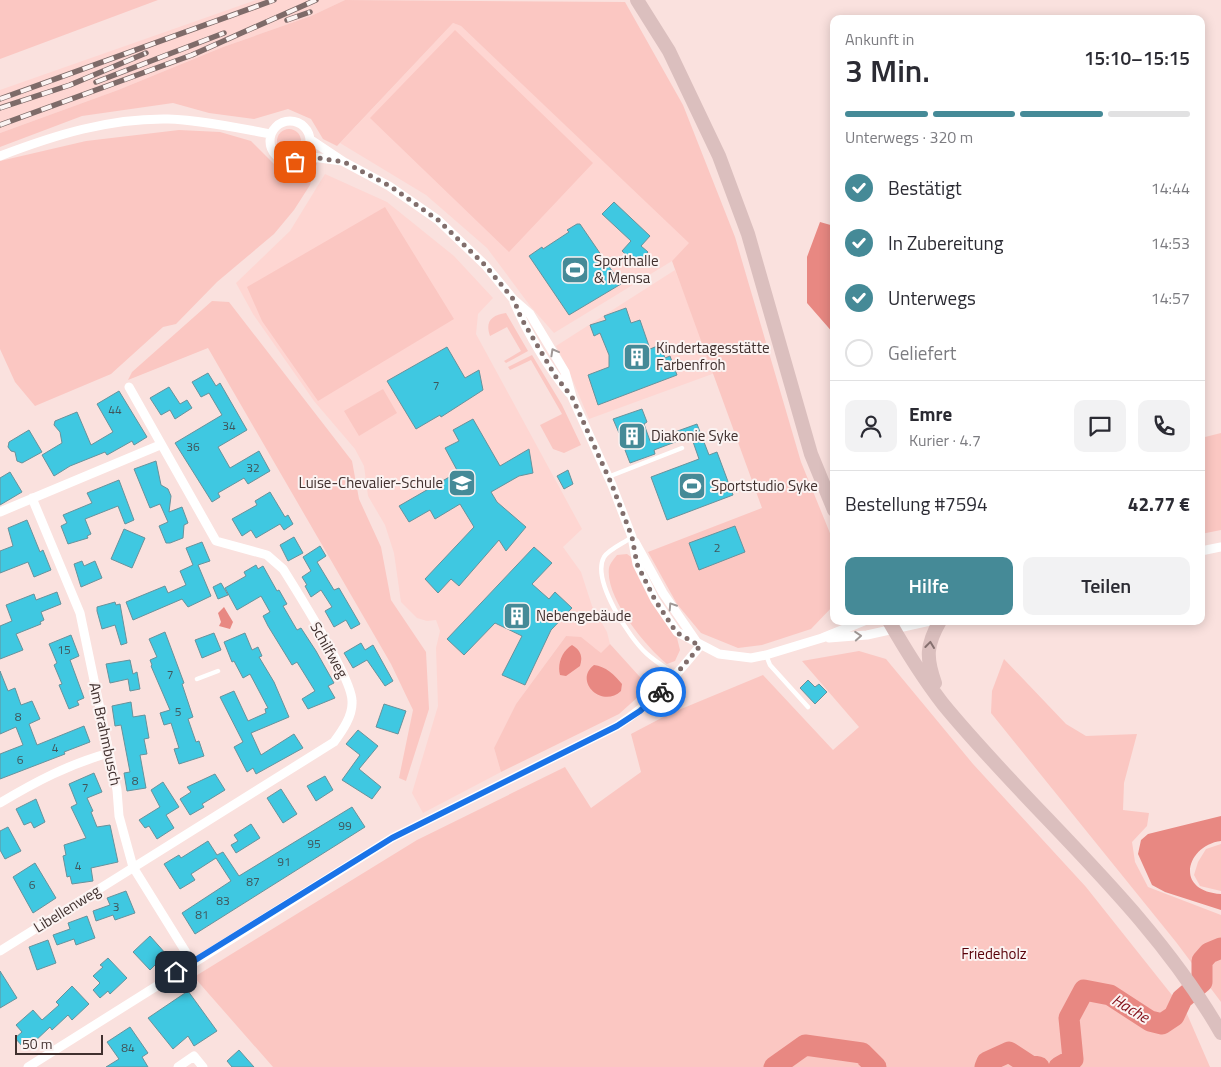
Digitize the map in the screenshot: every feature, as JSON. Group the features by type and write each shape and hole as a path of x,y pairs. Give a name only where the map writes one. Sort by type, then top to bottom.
{"main road":[{"path":"637,0 669,51 719,156 748,234 811,454 830,500"},
{"path":"938,625 929,640 929,667 943,703"},
{"path":"892,626 943,703 1142,921 1171,957 1205,1005 1221,1033"}],"street":[{"path":"0,156 69,132 131,120 169,119 271,134"},
{"path":"287,121 299,122 307,129 311,140 310,148 305,156 295,162 284,161 276,156 270,146 271,134 277,125 287,121"},
{"path":"311,140 344,162 390,186 438,220 485,265 514,300 521,318 556,377 572,397 608,477 632,537 637,564 655,600 676,632 700,646 719,654 738,658 766,655 822,638 854,625"},
{"path":"305,156 344,162"},
{"name":"Schilfweg","path":"128,387 216,541 267,555 283,569 346,679 352,701 346,725 334,742 133,867"},
{"path":"0,512 160,445"},
{"name":"Am Brahmbusch","path":"32,498 80,612 117,790 118,816 133,867 192,962"},
{"path":"1205,550 1221,547"},
{"path":"822,638 867,635 892,626"},
{"path":"28,1067 192,962 400,834 617,726 640,711 677,675 700,646"},
{"path":"0,803 36,781 84,760 109,753"},
{"name":"Libellenweg","path":"0,951 133,867"},
{"path":"178,1067 194,1056 203,1067"}],"lane":[{"path":"608,477 682,448"},
{"path":"632,537 605,555 600,567 603,582 615,610 634,640 648,655 677,675"},
{"path":"766,655 770,665 808,707"},
{"path":"197,679 218,670"}],"shaded area":[{"path":"256,0 345,0 311,16 223,47 118,90 0,133 0,90"},
{"path":"453,23 461,26 690,243 672,261 554,333 531,307 487,248 426,195 340,143"},
{"name":"Luise-Chevalier-Schule","path":"325,174 387,202 454,256 493,298 478,314 476,334 582,529 563,547 581,572 592,606 607,632 610,644 601,654 595,648 566,636 516,704 494,748 501,772 423,813 412,793 438,706 436,648 440,631 436,620 427,621 417,618 401,602 394,553 385,525 368,496 364,466 355,449 314,401 253,314 236,283 290,231"},
{"path":"820,222 830,225 830,329 807,303 807,257"},
{"path":"675,270 715,373 589,419 556,346"},
{"path":"224,607 233,622 230,629 219,626 221,622 218,613"},
{"path":"572,645 580,654 580,666 566,676 560,675 561,658"},
{"path":"594,665 610,671 622,684 621,691 614,696 606,697 592,691 588,685 587,678 588,671"},
{"path":"1221,816 1221,841 1209,844 1200,851 1193,859 1190,868 1191,877 1196,885 1206,891 1221,894 1221,910 1165,892 1152,885 1138,854 1141,840 1148,834"}],"green space":[{"path":"0,0 158,0 0,59"},
{"path":"345,0 625,2 683,105 735,237 801,462 830,533 830,609 811,629 762,645 738,648 701,633 677,604 648,552 762,508 672,261 689,243 461,26 453,23 337,146 323,139 311,119 288,109 254,119 209,113 173,103 82,116 0,147 0,133 118,90 223,47 311,16"},
{"path":"455,30 593,163 509,252 370,118"},
{"path":"289,129 297,133 301,141 297,149 289,153 281,149 277,141 281,133"},
{"path":"179,130 220,132 251,141 274,164 287,170 317,163 310,185 294,210 274,234 217,282 176,324 163,327 111,374 35,406 15,382 0,349 0,161 86,141"},
{"path":"385,207 454,319 318,401 262,321 247,287"},
{"path":"212,301 229,302 352,461 359,499 381,547 391,600 426,652 429,709 406,781 399,778 413,710 391,664 208,348 128,380 132,372"},
{"path":"506,313 528,351 506,363 504,361 521,351 507,327 490,336 488,327 493,317"},
{"path":"532,355 562,405 581,445 564,453 553,449 540,425 562,414 531,360 510,370 508,367"},
{"path":"383,389 397,413 359,436 344,411"},
{"path":"1221,433 1221,530 1205,533 1205,437"},
{"path":"627,554 631,557 657,609 677,638 680,650 675,661 667,664 658,656 628,620 613,593 609,580 609,568 617,555"},
{"path":"566,636 581,637 601,653 610,644 649,687 619,714 501,772 494,748 516,704"},
{"name":"Friedeholz","path":"859,651 886,659 973,764 1086,887 1187,1014 1210,1067 273,1067 194,977 417,840 565,767 591,808 641,772 631,734 669,714 763,675 833,750 859,727 802,661"},
{"path":"1004,659 1066,724 1086,736 1137,734 1124,783 1123,810 1149,813 1147,826 1132,842 1135,862 1148,887 1221,915 1221,1002 1176,942 991,713 992,691"},
{"path":"1221,844 1221,891 1200,886 1194,875 1198,862 1206,849"}],"building":[{"path":"614,202 650,236 641,246 648,252 637,265 622,251 631,241 602,214"},
{"name":"Sporthalle & Mensa","path":"580,224 621,284 569,315 529,256 569,232 567,230"},
{"name":"Kindertagesstätte Farbenfroh","path":"626,308 631,323 640,320 650,349 660,345 665,358 670,356 677,375 598,405 588,375 609,367 609,355 600,333 594,336 590,325 606,320 604,316"},
{"path":"447,347 465,378 479,370 483,390 441,417 440,415 416,429 387,381"},
{"path":"208,373 216,386 220,383 247,430 218,447 230,468 259,451 270,471 248,484 244,478 218,493 220,497 212,502 175,443 222,415 209,393 201,397 192,382"},
{"path":"169,387 180,404 187,400 192,408 175,419 170,410 161,415 150,398"},
{"path":"119,391 147,437 134,445 132,441 107,455 105,452 70,466 54,476 42,455 62,443 60,432 54,425 55,421 77,412 91,445 113,432 97,404"},
{"name":"Sportstudio Syke","path":"642,409 647,422 644,424 650,441 697,424 709,455 717,452 733,495 667,520 651,477 699,459 691,436 654,450 655,454 630,463 625,450 628,448 622,432 619,433 613,419"},
{"path":"473,419 500,466 529,449 533,473 519,476 491,492 497,502 526,527 506,551 499,540 459,586 451,579 438,593 425,579 474,527 460,504 435,519 430,510 409,522 399,506 458,472 445,448 459,441 453,430"},
{"path":"29,430 42,452 22,463 17,461 15,452 11,451 8,447 9,442"},
{"path":"156,461 161,485 168,489 171,496 169,512 182,507 188,523 184,525 183,538 170,543 166,543 159,526 168,522 160,504 150,508 134,469"},
{"path":"568,470 573,484 564,489 557,476"},
{"path":"10,472 22,492 0,505 0,478"},
{"path":"119,480 134,520 125,524 118,506 85,519 91,534 87,536 88,538 68,544 61,526 67,523 63,515 92,503 87,493"},
{"path":"270,492 285,517 288,515 293,524 284,530 280,524 256,538 251,530 242,536 232,519 257,505 255,501"},
{"path":"27,520 40,552 43,550 51,570 34,577 28,562 0,573 0,551 13,546 8,528"},
{"path":"735,526 745,552 699,570 689,543"},
{"path":"124,529 145,538 132,568 111,559"},
{"path":"294,537 303,553 288,561 280,545"},
{"path":"202,542 210,561 198,565 211,596 188,607 182,599 133,620 126,602 165,586 168,593 186,585 180,571 193,565 186,548"},
{"path":"320,546 326,556 317,562 334,590 339,588 360,624 351,629 346,620 334,627 325,611 332,607 321,590 311,597 305,586 307,585 302,577 311,571 303,557"},
{"name":"Nebengebäude","path":"534,547 552,563 532,584 549,599 555,592 572,608 551,630 525,685 502,675 522,636 495,623 464,655 447,639"},
{"path":"82,561 84,566 95,561 102,578 81,587 74,564"},
{"path":"256,565 258,569 263,566 277,591 279,590 287,604 283,606 297,630 301,628 316,651 334,683 328,686 335,698 308,709 302,699 315,691 297,662 292,665 268,626 263,616 270,612 261,596 237,610 225,588 246,576 244,572"},
{"path":"221,583 228,595 218,599 213,587"},
{"path":"57,592 61,604 41,612 44,620 40,622 41,624 16,634 23,650 0,659 0,626 12,621 6,605 34,594 36,600"},
{"path":"115,602 116,605 120,604 127,643 121,645 115,625 102,629 97,611 97,607"},
{"path":"165,632 184,683 182,684 193,717 188,719 196,742 199,741 204,756 179,764 174,749 179,748 171,723 164,725 160,713 170,710 150,660 157,657 149,639"},
{"path":"214,633 221,650 202,658 195,640"},
{"path":"245,633 252,650 258,647 262,656 259,657 274,682 289,717 251,733 261,755 294,734 303,748 256,774 253,768 247,772 234,747 243,742 220,697 234,691 248,721 266,713 265,709 268,708 250,674 243,678 234,661 232,662 224,642"},
{"path":"71,635 79,656 70,660 84,698 77,701 79,705 69,709 59,685 62,684 54,665 57,663 49,644"},
{"path":"361,643 365,650 373,645 393,681 385,686 367,660 353,668 344,653"},
{"path":"130,660 133,674 137,672 140,689 130,691 128,679 110,683 106,664"},
{"path":"0,671 8,691 15,688 21,705 32,701 40,719 29,724 37,745 84,726 90,742 64,752 65,754 0,779 0,754 23,745 16,727 0,734"},
{"path":"808,680 815,687 819,684 827,692 815,704 800,688"},
{"path":"131,702 133,717 145,715 149,738 144,739 147,754 140,755 146,788 127,791 124,773 130,772 121,725 115,726 112,706"},
{"path":"384,704 406,711 398,734 376,727"},
{"path":"358,730 378,746 359,769 381,787 372,799 342,780 360,755 346,744"},
{"path":"94,773 102,792 87,798 97,827 110,825 118,862 91,868 93,881 72,884 70,876 67,877 63,856 66,855 64,845 86,838 71,807 77,804 69,784"},
{"path":"215,774 225,790 202,804 204,807 190,815 180,799 191,792 187,787"},
{"path":"325,776 333,790 316,801 307,786"},
{"path":"163,782 179,807 166,815 174,828 157,839 149,826 145,828 139,820 160,807 151,790"},
{"path":"281,789 297,814 283,823 267,798"},
{"path":"36,799 45,822 34,828 31,822 24,825 16,809"},
{"path":"352,807 365,827 195,934 182,913 231,881 216,858 191,874 195,880 180,889 164,864 179,855 181,858 208,841 217,855 223,852 239,876"},
{"path":"251,824 260,838 236,853 231,845 238,841 234,835"},
{"path":"8,827 21,851 5,859 0,850 0,831"},
{"path":"35,863 56,898 33,913 13,877"},
{"path":"126,891 135,913 115,920 113,915 96,921 93,911 110,905 107,898"},
{"path":"87,916 95,938 76,945 74,939 57,945 53,935 70,929 68,923"},
{"path":"150,936 166,954 150,970 133,952"},
{"path":"48,940 56,963 37,970 29,947"},
{"path":"108,958 127,978 110,994 108,991 100,998 93,990 100,983 93,976 103,967 100,965"},
{"path":"0,971 17,998 0,1008"},
{"path":"72,986 89,1004 72,1020 68,1015 52,1030 50,1027 33,1043 30,1040 23,1047 15,1038 22,1032 16,1025 33,1010 42,1020 59,1005 56,1002"},
{"path":"188,991 217,1031 194,1046 188,1036 173,1049 148,1018"},
{"path":"130,1027 148,1053 142,1057 148,1067 106,1067 119,1059 107,1042"},
{"path":"239,1050 254,1067 232,1067 227,1061"}],"waterway":[{"name":"Hache","path":"1059,1067 1073,1059 1069,1018 1084,990 1110,995 1150,1021 1162,1024 1174,1016 1182,999 1202,982 1202,961 1209,953 1221,948"},
{"name":"Hache","path":"774,1067 805,1045 862,1053 876,1067"},
{"name":"Hache","path":"985,1067 987,1062 1009,1052 1029,1065 1039,1067"}],"railway":[{"path":"0,99 274,0"},
{"path":"0,125 192,55 316,0"},
{"path":"287,20 310,12"},
{"path":"96,82 224,33"},
{"path":"0,108 70,85 146,53"}],"way so far":[{"path":"295,162 305,156 344,162 390,186 438,220 485,265 514,300 521,318 556,377 572,397 612,485 632,537 637,564 655,600 676,632 700,646 661,692"}],"place":[{"name":"Sporthalle & Mensa","path":"575,270"},
{"name":"Kindertagesstätte Farbenfroh","path":"637,357"},
{"name":"Diakonie Syke","path":"632,436"},
{"name":"Luise-Chevalier-Schule","path":"462,483"},
{"name":"Sportstudio Syke","path":"692,486"},
{"name":"Nebengebäude","path":"517,616"}],"route":[{"path":"176,972 392,838 617,726 640,711 661,692"}]}
